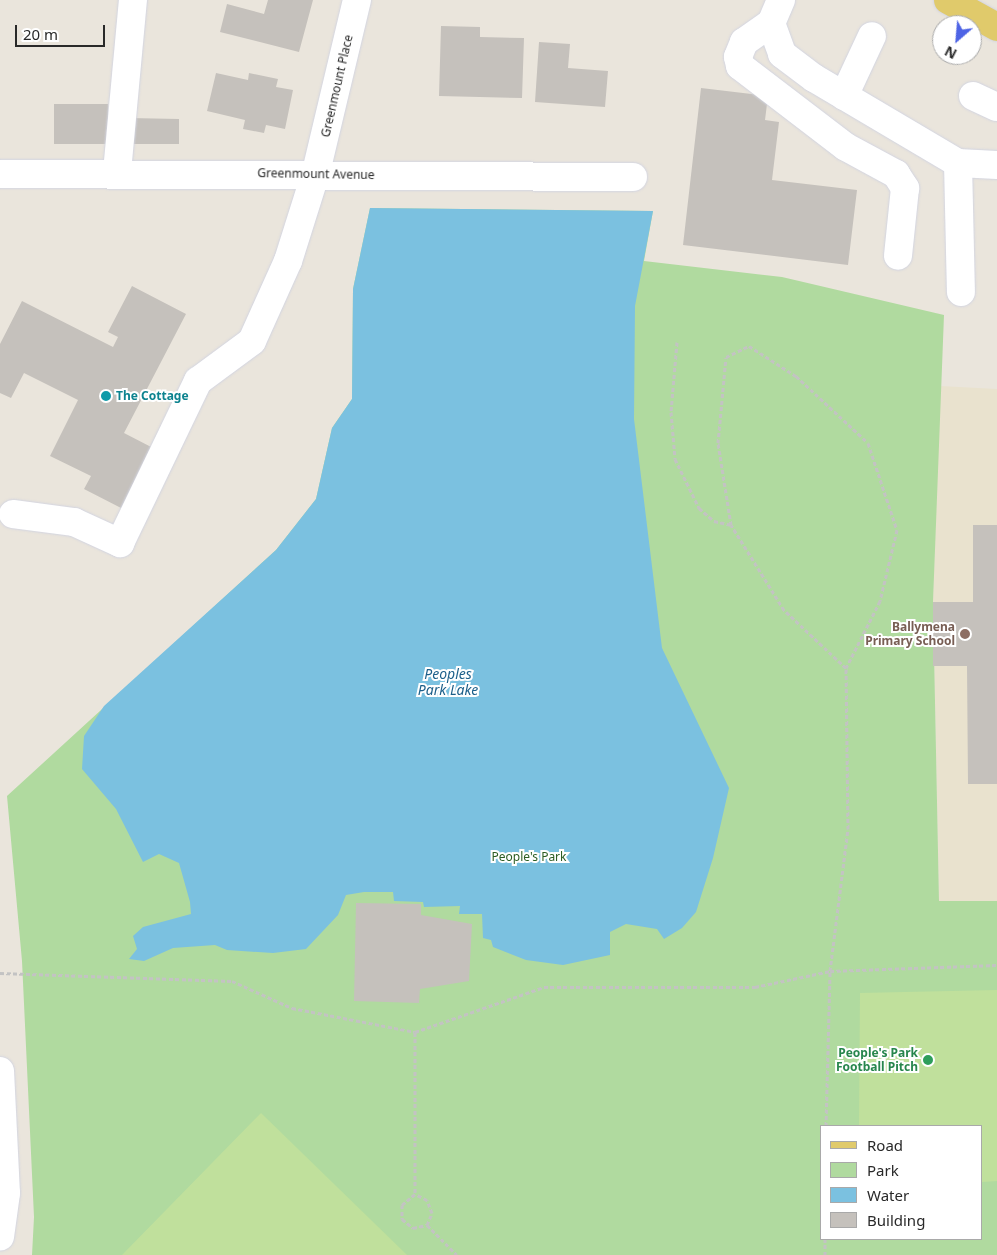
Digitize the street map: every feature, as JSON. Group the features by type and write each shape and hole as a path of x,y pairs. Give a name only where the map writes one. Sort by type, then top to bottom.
{"main road":[{"path":"948,0 997,27"}],"street":[{"path":"117,172 133,0"},
{"name":"Greenmount Place","path":"13,514 74,522 120,543 198,381 252,341 288,260 316,172 357,0"},
{"path":"776,12 782,54 844,96 958,163 997,165"},
{"path":"776,12 744,42 738,57 740,66 846,147 896,174 905,188 898,256"},
{"path":"844,96 872,36"},
{"path":"958,163 961,292"},
{"name":"Greenmount Avenue","path":"0,174 316,172 633,177"},
{"path":"0,1071 6,1193 0,1237"}],"path":[{"path":"677,342 671,412 674,459 700,508 714,521 731,526"},
{"path":"826,1125 830,971 848,829 846,668 880,600 897,530 868,443 796,376 749,346 726,357 725,367 718,443 731,526 784,610 846,668"},
{"path":"0,973 232,981 292,1008 415,1032 544,988 755,987 830,971 997,965"},
{"path":"415,1032 415,1194 402,1206 402,1219 413,1228 427,1225"},
{"path":"415,1194 427,1200 432,1213 427,1225"},
{"path":"427,1225 457,1255"},
{"path":"825,1240 825,1255"}],"shaded area":[{"name":"Ballymena Primary School","path":"940,386 997,389 997,901 939,902 933,602"}],"green space":[{"name":"People's Park","path":"370,208 653,211 644,261 782,277 944,315 933,602 939,901 997,901 997,1255 32,1255 34,1217 22,961 7,796 276,550 316,499 332,428 352,399 353,289"},
{"name":"People's Park Football Pitch","path":"997,990 997,1181 982,1182 982,1125 859,1125 860,993"},
{"path":"261,1113 407,1255 122,1255"}],"water":[{"name":"Peoples Park Lake","path":"370,208 653,211 635,306 634,419 662,648 729,788 713,858 696,912 682,928 664,939 657,929 626,924 610,932 610,955 563,965 526,960 493,947 491,940 483,938 482,914 459,914 460,906 424,907 423,902 394,901 393,892 364,892 346,895 338,915 306,949 273,953 227,950 215,945 173,948 144,961 129,959 137,949 133,936 143,927 191,914 190,902 179,863 159,854 143,862 116,809 82,769 84,736 104,706 276,550 316,499 332,428 352,399 353,289"}],"building":[{"path":"268,0 313,0 299,52 220,32 227,4 264,14"},
{"path":"441,26 480,27 480,37 524,38 522,98 439,96"},
{"path":"539,42 570,44 568,68 608,71 605,107 535,102"},
{"path":"216,73 248,80 249,73 278,79 276,87 293,90 285,129 266,125 264,133 243,129 245,120 207,111"},
{"path":"701,88 768,96 765,120 779,122 772,180 857,190 848,265 683,245"},
{"path":"54,104 108,104 108,144 54,144"},
{"path":"129,118 179,119 179,144 129,144"},
{"name":"The Cottage","path":"132,286 186,314 124,433 155,449 123,509 84,489 91,476 50,456 78,400 24,373 11,398 0,393 0,344 22,301 113,347 118,337 108,332"},
{"path":"973,525 997,525 997,784 968,784 967,666 933,666 933,602 973,602"},
{"path":"356,903 421,904 421,915 472,924 469,981 420,989 419,1003 354,1001"}],"place":[{"name":"The Cottage","path":"106,396"},
{"name":"Ballymena Primary School","path":"965,634"},
{"name":"People's Park Football Pitch","path":"928,1060"}]}
